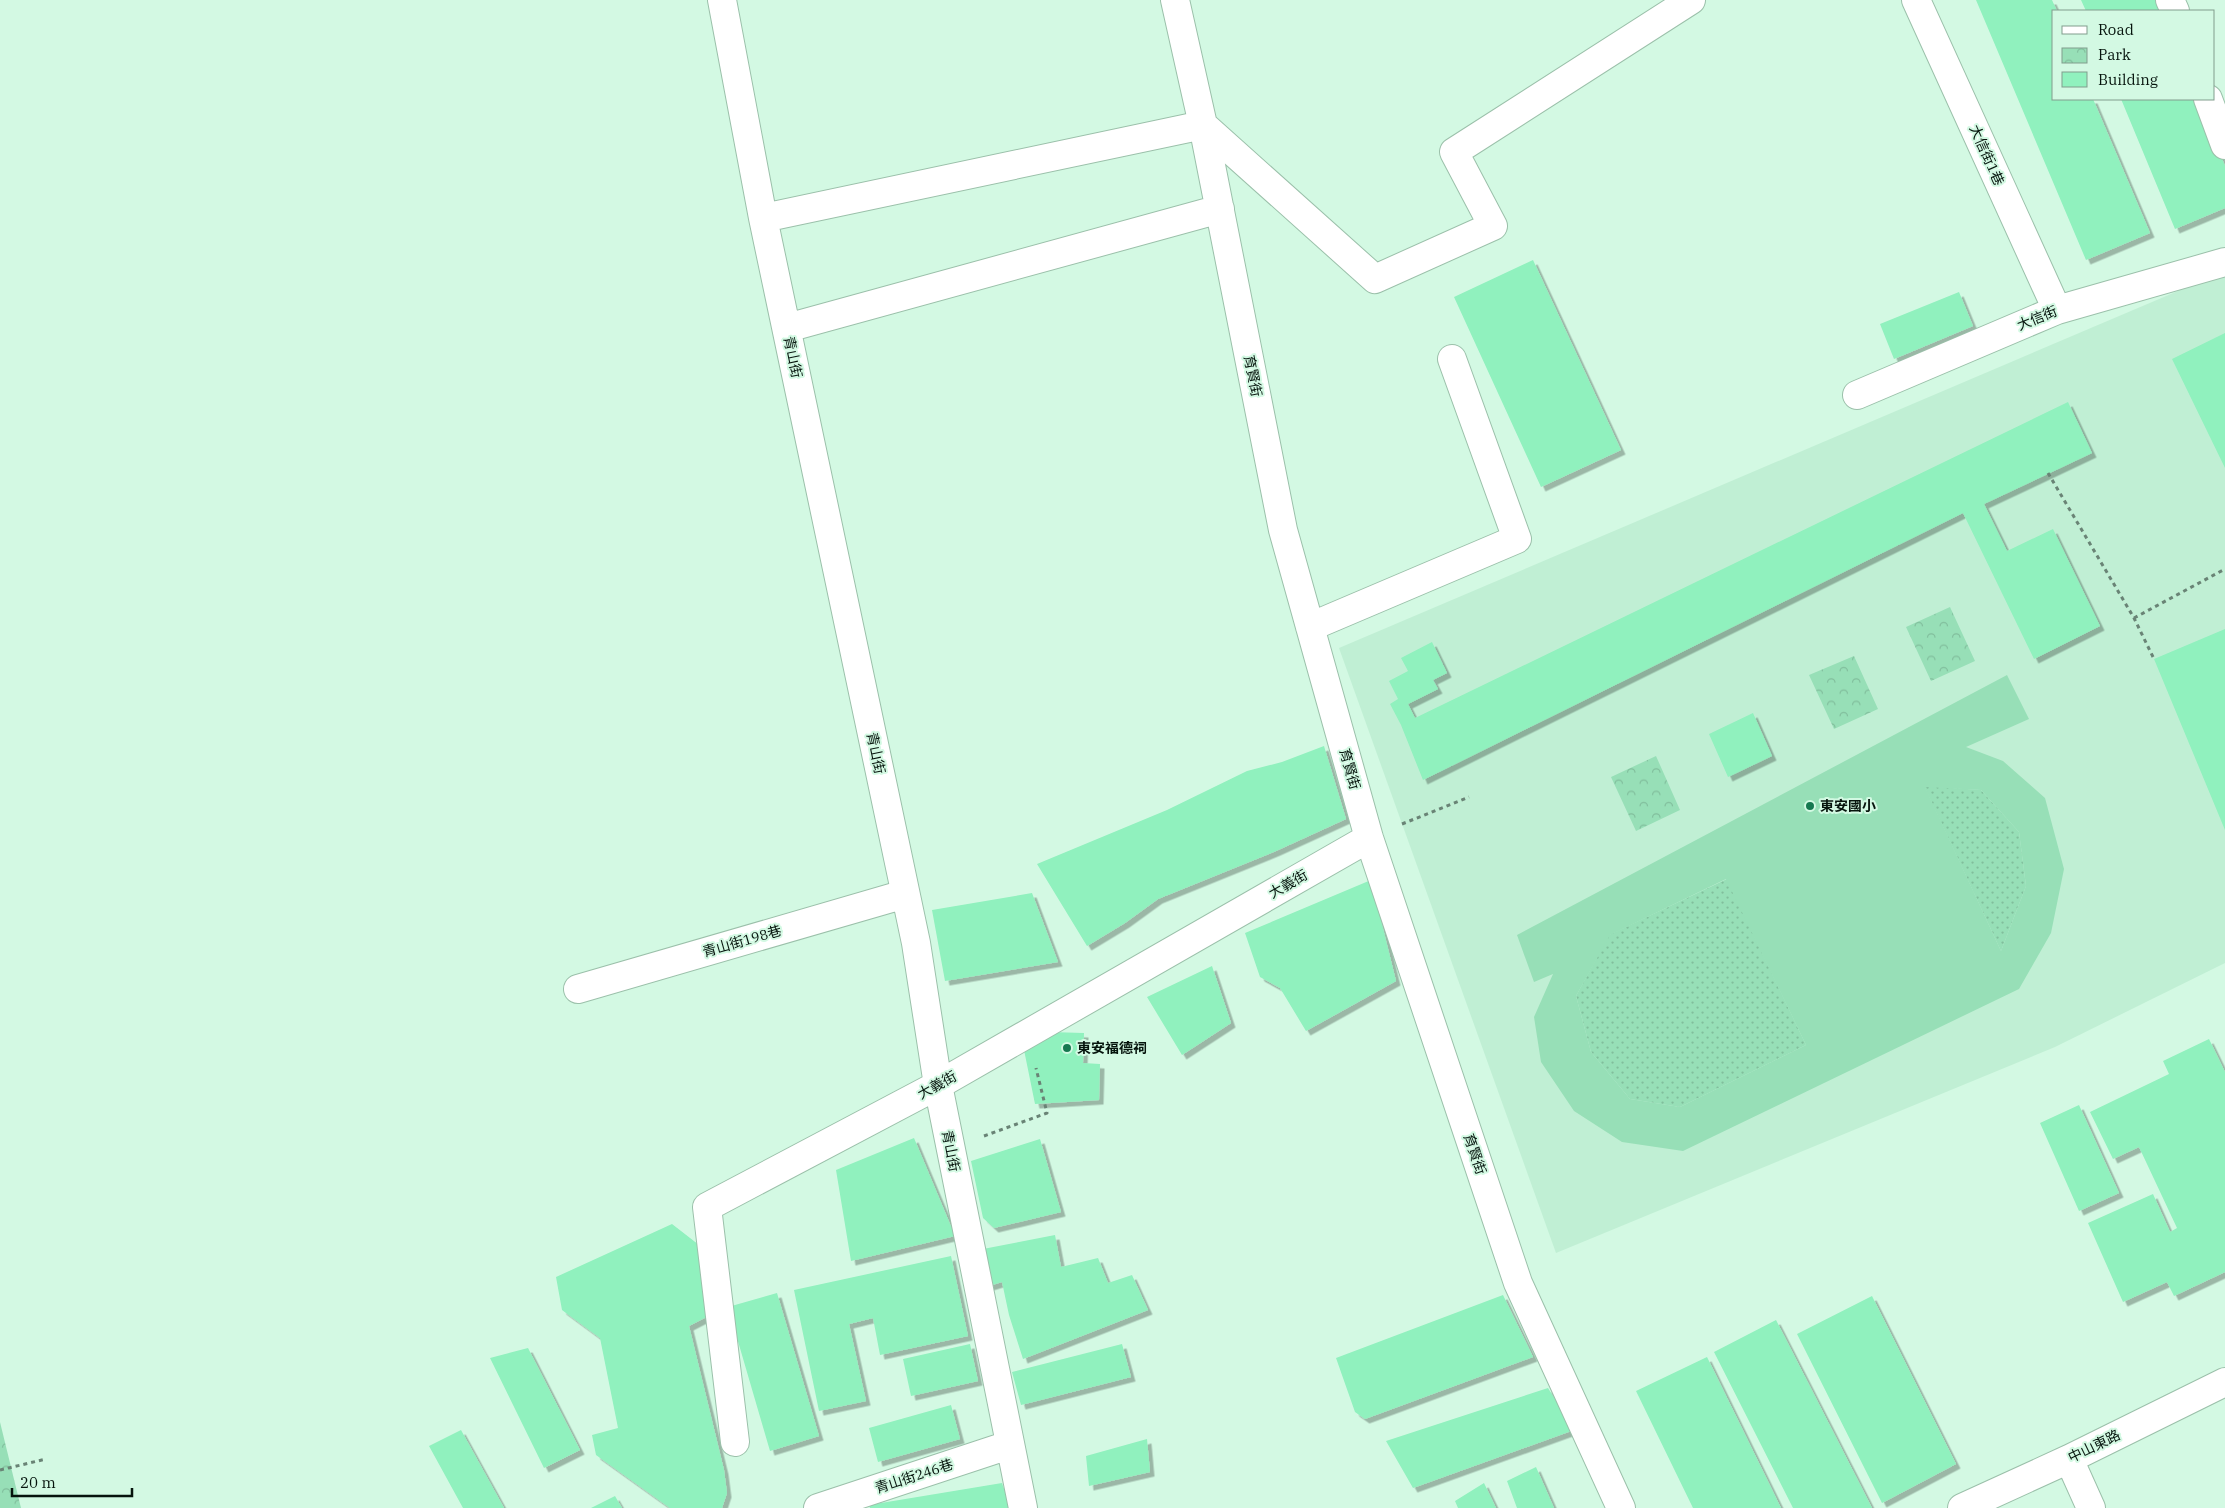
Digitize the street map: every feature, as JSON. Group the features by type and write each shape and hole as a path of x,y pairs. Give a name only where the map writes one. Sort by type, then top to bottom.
{"street":[{"name":"青山街","path":"722,0 763,218 916,943 938,1086 1023,1508"},
{"name":"育賢街","path":"1175,0 1203,125 1283,530 1369,838 1518,1283 1621,1508"},
{"path":"763,218 1203,125 1375,279 1493,226 1454,152 1691,0"},
{"name":"大信街1巷","path":"1916,0 2057,310"},
{"path":"2208,100 2225,145"},
{"path":"787,328 1220,209"},
{"name":"大信街","path":"1857,395 2057,310 2225,262"},
{"path":"1310,627 1517,539 1452,359"},
{"name":"大義街","path":"735,1442 706,1206 938,1086 1369,838"},
{"name":"青山街198巷","path":"578,989 905,894"},
{"name":"中山東路","path":"1962,1508 2069,1459 2225,1382"},
{"name":"青山街246巷","path":"818,1508 1009,1445"},
{"path":"2069,1459 2091,1508"}],"path":[{"path":"2048,473 2134,618 2154,659"},
{"path":"2134,618 2225,569"},
{"path":"1369,838 1469,797"},
{"path":"950,1148 1047,1113 1028,1033"},
{"path":"0,1470 46,1458"}],"shaded area":[{"name":"東安國小","path":"2225,271 2225,963 2055,1047 1556,1253 1339,648"}],"green space":[{"path":"1950,607 1975,661 1931,681 1906,627"},
{"path":"1854,656 1878,709 1834,729 1809,675"},
{"path":"2007,675 2029,719 1966,747 2003,761 2045,798 2064,869 2051,933 2019,989 1683,1151 1622,1142 1574,1111 1541,1062 1534,1017 1553,974 1534,982 1517,935","holes":["1925,787 1981,790 2019,832 2026,886 2001,951","1726,879 1806,1045 1680,1107 1630,1099 1591,1052 1576,996 1610,935"]},
{"path":"1656,756 1680,810 1636,831 1611,777"},
{"path":"1924,786 1981,790 2019,832 2026,886 2001,951"},
{"path":"1727,879 1806,1045 1680,1107 1630,1099 1591,1052 1576,996 1609,935"},
{"path":"0,1422 21,1508 0,1508"}],"building":[{"path":"1976,0 2052,0 2057,10 2052,10 2052,100 2093,100 2150,233 2086,260"},
{"path":"2081,0 2157,0 2162,10 2086,10"},
{"path":"2121,100 2197,100 2225,166 2225,208 2175,229"},
{"path":"1533,260 1621,450 1541,487 1454,297"},
{"path":"1959,292 1973,326 1894,359 1880,324"},
{"path":"2225,333 2225,468 2172,359"},
{"path":"2068,402 2092,453 1984,504 2007,551 2053,529 2100,626 2034,659 1963,513 1423,780 1401,725 1390,704 1398,699 1389,681 1408,671 1401,658 1432,642 1447,673 1433,680 1438,689 1408,704 1415,718"},
{"path":"2225,629 2225,830 2154,659"},
{"path":"1753,713 1772,756 1728,777 1709,734"},
{"path":"1324,746 1346,819 1276,851 1158,899 1125,923 1087,946 1037,864 1167,810 1247,771 1282,762"},
{"path":"1371,880 1396,981 1306,1031 1280,988 1260,977 1245,933"},
{"path":"1032,893 1058,962 945,981 932,910"},
{"path":"1212,966 1231,1023 1182,1055 1147,997"},
{"path":"1050,1032 1084,1033 1083,1063 1100,1064 1099,1100 1035,1104 1023,1045"},
{"path":"2209,1039 2225,1072 2225,1272 2174,1296 2167,1282 2123,1302 2088,1223 2153,1194 2170,1232 2177,1228 2139,1147 2113,1159 2090,1112 2169,1074 2163,1061"},
{"path":"2079,1105 2119,1193 2079,1211 2040,1123"},
{"path":"914,1138 955,1236 851,1261 836,1170"},
{"path":"1040,1139 1061,1212 994,1228 983,1218 971,1161"},
{"path":"672,1224 708,1252 718,1311 689,1326 724,1470 727,1493 722,1508 670,1508 596,1455 592,1435 618,1428 600,1338 562,1310 556,1277"},
{"path":"1055,1235 1061,1267 1098,1258 1108,1283 1132,1275 1148,1310 1023,1359 1009,1315 1002,1282 989,1286 983,1249"},
{"path":"951,1256 968,1336 880,1355 873,1318 849,1324 866,1401 819,1411 794,1290"},
{"path":"777,1293 819,1436 770,1451 728,1307"},
{"path":"1503,1295 1533,1357 1365,1419 1355,1412 1336,1358"},
{"path":"1872,1296 1956,1464 1882,1503 1797,1334"},
{"path":"1776,1320 1872,1508 1793,1508 1714,1352"},
{"path":"970,1344 978,1381 911,1396 903,1359"},
{"path":"1122,1344 1131,1377 1021,1405 1012,1372"},
{"path":"528,1348 580,1450 544,1468 490,1358"},
{"path":"1707,1357 1781,1508 1693,1508 1636,1391"},
{"path":"1548,1388 1574,1430 1413,1488 1386,1441"},
{"path":"951,1405 960,1439 878,1462 869,1428"},
{"path":"461,1430 504,1508 463,1508 429,1446"},
{"path":"1147,1439 1150,1472 1089,1486 1086,1456"},
{"path":"1536,1467 1554,1508 1517,1508 1507,1481"},
{"path":"1002,1483 1010,1508 870,1508 869,1505"},
{"path":"1484,1483 1496,1508 1458,1508 1455,1501"},
{"path":"615,1496 622,1508 591,1508"}],"place":[{"name":"東安國小","path":"1810,806"},
{"name":"東安福德祠","path":"1067,1048"}]}
